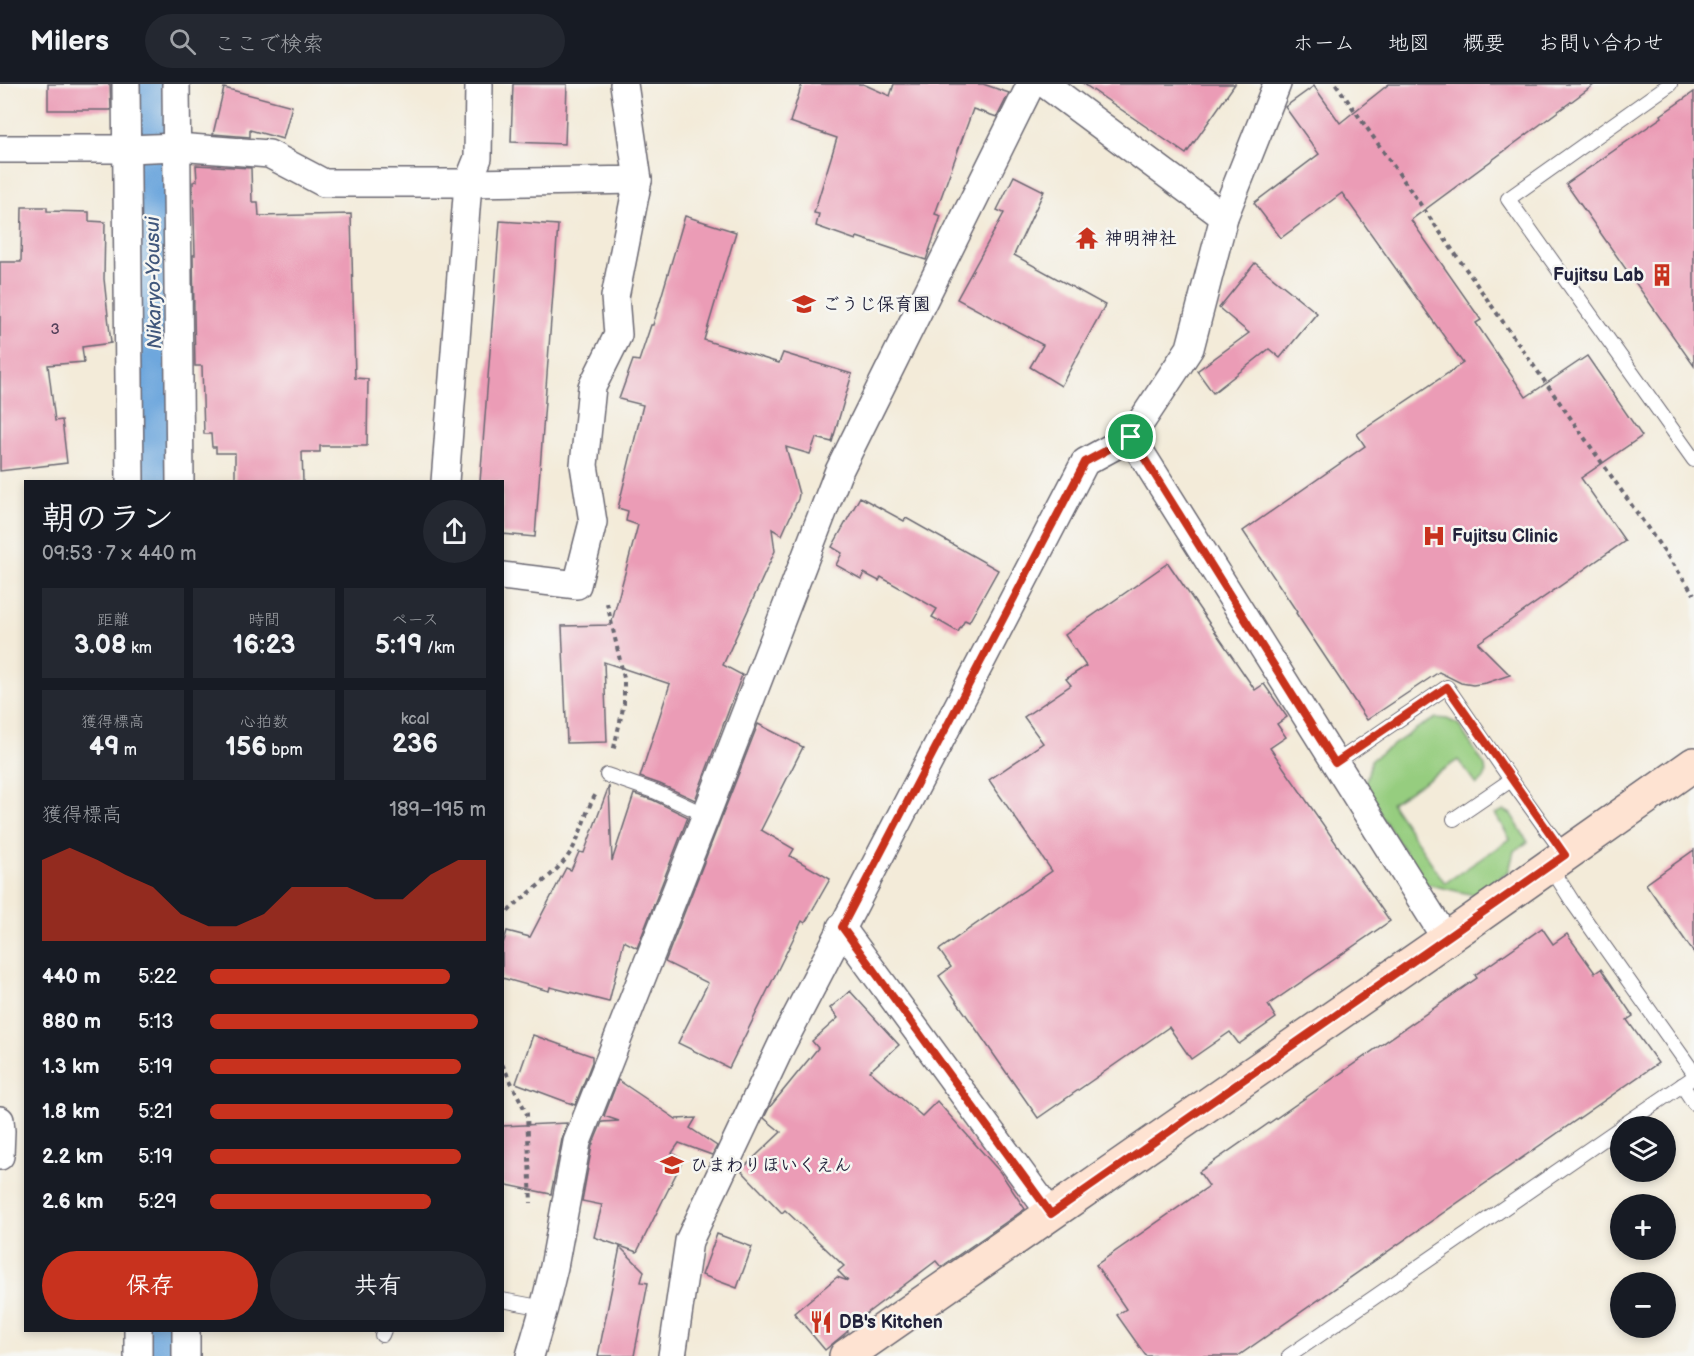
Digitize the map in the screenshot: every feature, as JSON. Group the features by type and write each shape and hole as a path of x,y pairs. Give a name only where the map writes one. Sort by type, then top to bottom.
{"street":[{"path":"126,84 133,149 130,480"},
{"path":"176,84 171,148 180,480"},
{"path":"445,480 468,183 478,158 479,84"},
{"path":"504,576 577,585 593,522 584,465 592,387 618,335 615,297 638,180 624,84"},
{"path":"530,1356 554,1267 577,1142 838,473 1032,84"},
{"path":"1045,84 1224,217"},
{"path":"672,1356 688,1241 782,1044 1085,462 1131,437 1190,348 1224,217 1277,84"},
{"path":"0,148 171,148 269,154 324,183 638,180"},
{"path":"1131,437 1446,939"},
{"path":"846,1356 1694,764"},
{"path":"842,927 1051,1214"},
{"path":"0,1119 0,1156"},
{"path":"138,1332 138,1356"},
{"path":"186,1332 186,1356"}],"lane":[{"path":"1670,84 1508,199 1694,460"},
{"path":"1335,763 1447,687 1511,780 1557,861 1574,904 1694,1075 1637,1116"},
{"path":"608,775 656,792 706,815"},
{"path":"1454,819 1511,780"},
{"path":"1682,1085 1694,1103"},
{"path":"1289,1356 1610,1135"},
{"path":"504,1300 544,1308"}],"path":[{"path":"1336,84 1694,594"},
{"path":"504,916 550,875 572,850 590,803 608,775 624,704 624,678 607,603"},
{"path":"504,1068 527,1114 532,1209"}],"green space":[{"path":"1436,718 1447,719 1458,724 1485,766 1485,777 1477,785 1458,760 1391,803 1445,883 1510,839 1495,814 1504,810 1511,814 1528,842 1514,851 1509,871 1474,895 1426,884 1364,790 1371,760"}],"building":[{"path":"48,84 110,84 111,110 48,110"},
{"path":"513,84 567,84 565,144 511,142"},
{"path":"802,84 863,84 890,96 894,84 983,84 1009,93 997,117 973,109 935,214 941,216 926,260 816,226 819,214 814,213 837,138 790,122"},
{"path":"1084,84 1235,84 1186,154"},
{"name":"Fujitsu Clinic","path":"1389,84 1595,84 1411,220 1481,320 1476,323 1526,397 1587,356 1642,436 1581,478 1625,541 1478,643 1510,675 1473,685 1461,683 1439,672 1367,720 1243,531 1365,446 1357,434 1463,363 1342,193 1281,238 1254,203 1319,154 1285,107 1314,86 1340,123"},
{"path":"224,88 292,106 283,139 250,130 250,137 213,134"},
{"name":"Fujitsu Lab","path":"1694,92 1694,366 1566,184"},
{"path":"196,165 251,168 252,202 258,202 259,216 351,214 355,378 368,379 367,446 320,446 320,452 302,452 303,480 235,480 235,453 216,453 216,447 212,447 211,434 204,434 202,366 195,366 193,182 197,181"},
{"path":"1014,176 1044,191 1014,255 1105,305 1061,386 1030,367 1043,345 957,299 1004,213 997,210"},
{"path":"22,207 47,207 47,211 89,212 89,221 105,222 104,279 111,343 82,347 84,362 48,365 55,421 62,420 67,463 0,471 0,262 21,262"},
{"path":"685,216 736,232 704,340 779,363 783,353 852,374 832,442 816,438 810,454 786,447 799,494 798,499 782,535 772,529 775,551 723,665 742,675 695,800 640,777 670,684 604,662 607,742 567,743 562,626 611,625 638,525 626,521 628,511 618,508 643,405 619,399 633,360 639,361 651,325 653,325"},
{"path":"500,221 558,225 535,537 504,534 504,480 480,480"},
{"path":"1255,263 1317,313 1280,358 1269,349 1213,393 1197,371 1249,333 1219,308"},
{"path":"860,497 904,521 906,518 998,570 969,622 965,620 958,632 932,617 937,609 881,577 879,581 864,573 861,579 836,565 842,553 832,547"},
{"path":"1168,563 1255,690 1264,684 1287,717 1277,724 1286,737 1270,748 1390,921 1268,1005 1276,1018 1239,1044 1230,1032 1191,1059 1169,1027 1038,1118 939,976 951,967 939,950 1052,871 989,780 1043,743 1024,717 1071,685 1066,679 1086,666 1065,635"},
{"path":"758,724 803,747 761,830 794,849 790,856 830,879 805,923 802,921 729,1068 678,1043 708,983 665,962"},
{"path":"609,786 612,861 634,794 653,800 688,817 637,948 624,941 609,1002 550,987 549,991 504,979 504,941 507,931 530,937 566,868 571,870 579,852 584,853"},
{"path":"1694,850 1694,953 1646,884"},
{"path":"1542,928 1553,944 1567,934 1595,973 1601,969 1633,1016 1627,1020 1658,1063 1238,1356 1146,1356 1117,1315 1126,1309 1096,1265 1209,1186 1199,1172 1477,978 1475,975"},
{"path":"850,991 899,1045 870,1071 922,1116 937,1101 1000,1172 1025,1209 941,1267 936,1261 846,1329 848,1331 825,1350 794,1313 837,1277 848,1281 838,1271 844,1266 785,1210 782,1213 741,1170 781,1132 764,1118 769,1108 818,1048 812,1041 838,1018 830,1008"},
{"path":"533,1035 592,1056 592,1062 575,1105 516,1083"},
{"path":"618,1080 676,1119 696,1118 690,1128 717,1146 712,1155 679,1143 672,1153 683,1160 637,1252 594,1237 602,1205 582,1201 592,1146 602,1122 619,1121 604,1116"},
{"path":"567,1123 551,1194 504,1184 504,1126"},
{"path":"717,1234 752,1247 737,1288 702,1275"},
{"path":"620,1247 644,1271 641,1282 648,1283 634,1356 598,1356"}],"waterway":[{"name":"Nikaryo-Yousui","path":"151,84 155,480"},
{"name":"Nikaryo-Yousui","path":"161,1332 161,1356"}],"place":[{"name":"神明神社","path":"1087,238"},
{"name":"Fujitsu Lab","path":"1662,275"},
{"name":"ごうじ保育園","path":"804,304"},
{"name":"Fujitsu Clinic","path":"1434,536"},
{"name":"ひまわりほいくえん","path":"672,1165"},
{"name":"DB's Kitchen","path":"821,1322"}],"route":[{"path":"1131,437 1335,763 1447,687 1565,855 1051,1214 842,927 1085,462 1131,437"}]}
